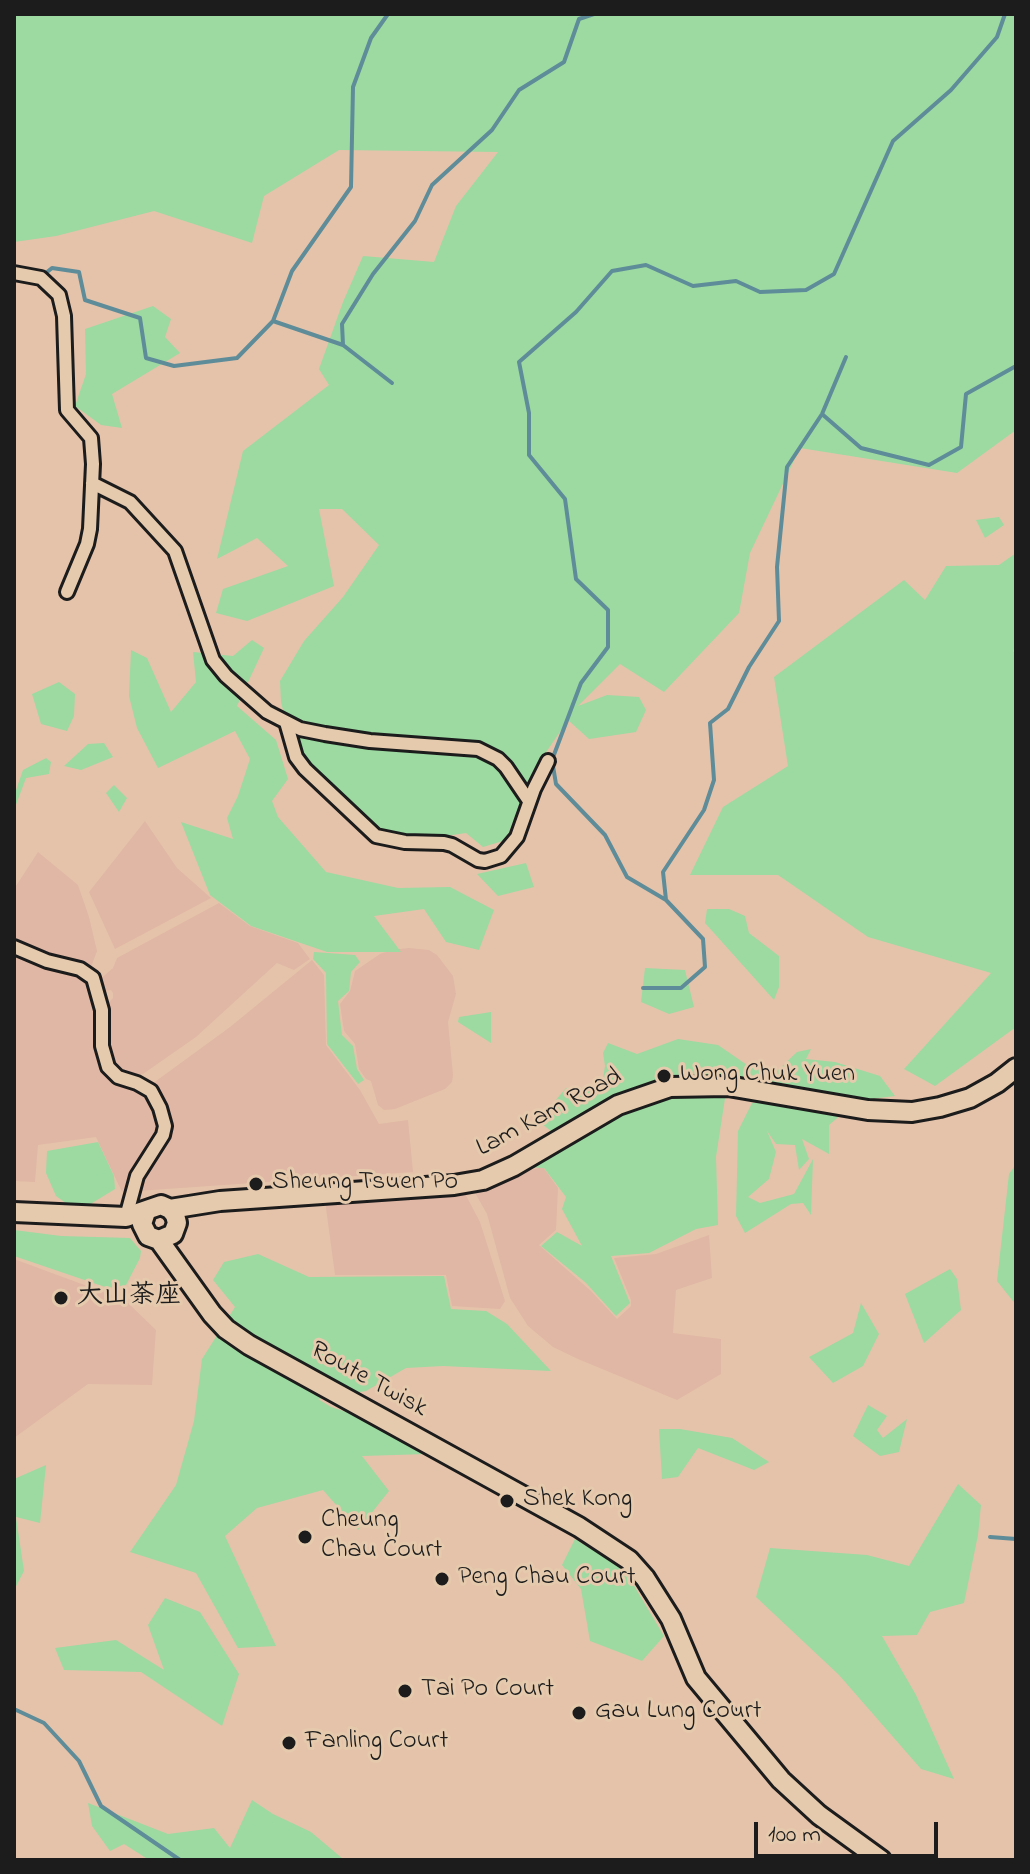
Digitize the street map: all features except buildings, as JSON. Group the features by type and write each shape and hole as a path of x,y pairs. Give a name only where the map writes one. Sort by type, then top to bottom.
{"main road":[{"name":"Lam Kam Road","path":"179,1210 220,1201 454,1185 483,1180 514,1166 618,1105 670,1087 728,1086 868,1110 912,1112 970,1098 1016,1068"},
{"path":"14,1212 138,1218 157,1205 179,1210 176,1227 164,1238 148,1236 138,1218"},
{"name":"Route Twisk","path":"164,1238 173,1258 212,1314 226,1329 249,1345 563,1521 579,1527 629,1560 671,1619 696,1678 781,1780 819,1815 881,1860"}],"street":[{"path":"14,273 33,275 48,282 62,303 66,403 73,420 91,438 92,483 87,544 67,592"},
{"path":"92,483 130,502 175,551 213,660 267,712 300,729 370,741 478,749 498,759 506,767 529,801"},
{"path":"286,722 296,757 305,769 376,836 405,842 444,843 478,860 501,856 517,837 529,801 548,761"},
{"path":"14,947 47,961 80,969 93,978 102,1010 102,1046 108,1067 118,1077 151,1091 160,1108 165,1126 162,1140 137,1176 138,1218"}],"shaded area":[{"path":"145,821 177,868 211,898 115,949 89,892"},
{"path":"38,852 78,885 97,951 91,967 48,958 14,943 14,889"},
{"path":"219,903 250,926 298,943 310,959 294,970 277,963 196,1037 143,1074 122,1072 109,1057 105,1006 113,998 113,993 111,990 104,991 98,981 113,968 117,958"},
{"path":"409,948 429,950 437,955 453,976 456,994 448,1022 452,1082 445,1089 395,1109 384,1110 378,1105 371,1081 359,1069 355,1044 344,1031 340,1004 350,991 355,971 380,954"},
{"path":"14,952 79,974 87,981 97,1011 101,1058 149,1093 162,1127 122,1192 96,1137 38,1145 35,1182 14,1181"},
{"path":"312,960 324,975 326,1045 360,1090 379,1124 408,1120 413,1172 137,1191 140,1176 168,1139 171,1118 152,1084 230,1027"},
{"path":"543,1167 558,1188 556,1230 539,1245 591,1291 617,1319 631,1306 631,1300 614,1258 656,1254 709,1235 712,1278 676,1290 673,1333 721,1339 721,1374 677,1400 553,1347 528,1326 510,1298 487,1214 470,1184 515,1169 522,1172"},
{"path":"460,1184 480,1222 505,1301 500,1309 452,1306 446,1275 335,1275 324,1193"},
{"path":"14,1259 125,1300 156,1330 152,1385 88,1384 14,1438"}],"green space":[{"path":"14,14 1016,14 1016,430 957,473 800,448 750,553 739,613 664,692 620,664 578,706 607,695 639,697 646,710 636,732 589,739 568,720 534,770 506,840 483,847 466,833 425,839 380,830 292,747 281,702 280,681 304,641 343,597 379,545 342,509 319,509 334,586 247,621 216,613 223,589 288,566 257,538 217,559 243,451 329,385 319,369 363,256 434,262 456,206 498,152 339,150 264,196 252,243 154,211 56,236 14,242"},
{"path":"153,306 171,319 165,337 180,353 112,394 122,428 101,425 75,406 86,374 85,329"},
{"path":"999,517 1004,525 985,538 976,520"},
{"path":"1016,553 1016,643 1013,651 1016,655 1016,1027 935,1086 904,1069 991,973 868,937 778,875 690,875 723,807 788,766 774,677 904,580 925,600 946,566 999,565"},
{"path":"252,640 264,648 237,706 276,740 288,779 272,801 278,817 326,872 398,888 450,887 494,910 479,950 446,942 424,909 374,916 401,952 327,952 251,926 210,895 181,822 233,839 227,818 250,759 235,731 158,768 137,728 129,696 131,650 147,658 171,712 196,682 193,652 233,656"},
{"path":"59,682 75,694 74,716 67,731 41,724 32,694"},
{"path":"104,743 113,757 81,770 64,766 88,744"},
{"path":"46,758 51,762 49,774 26,778 14,810 14,796 23,770"},
{"path":"114,785 127,798 119,812 106,793"},
{"path":"526,863 534,887 498,896 477,874"},
{"path":"707,909 729,909 745,916 749,933 779,956 779,987 774,1000 705,923"},
{"path":"314,952 355,955 360,962 351,972 349,991 338,1001 342,1035 353,1046 357,1069 364,1080 358,1084 327,1044 326,973 313,959"},
{"path":"645,968 685,970 694,1007 669,1014 641,1002"},
{"path":"491,1012 491,1043 458,1022 459,1017"},
{"path":"678,1039 718,1045 750,1067 777,1071 797,1052 811,1049 806,1059 835,1062 880,1076 895,1096 870,1099 762,1087 751,1080 728,1079 716,1157 718,1225 696,1229 649,1253 611,1256 630,1303 616,1316 586,1283 541,1246 557,1232 582,1246 562,1209 566,1197 544,1168 526,1167 550,1151 551,1131 538,1121 566,1088 601,1091 605,1066 603,1053 608,1043 637,1054"},
{"path":"752,1103 775,1103 842,1114 829,1125 829,1154 802,1139 809,1159 799,1170 795,1145 776,1144 767,1131 776,1152 769,1179 748,1197 760,1203 794,1194 813,1159 811,1215 803,1203 791,1204 745,1233 736,1216 738,1131"},
{"path":"98,1142 114,1176 115,1189 84,1208 67,1204 56,1196 46,1173 47,1151"},
{"path":"1016,1164 1016,1305 997,1281 1009,1174"},
{"path":"14,1230 61,1236 130,1238 141,1251 140,1258 126,1285 108,1288 14,1256"},
{"path":"258,1254 309,1277 444,1276 451,1309 486,1311 507,1324 551,1371 443,1366 406,1368 366,1391 318,1399 331,1407 365,1418 427,1454 362,1456 389,1491 358,1530 323,1490 257,1508 225,1536 276,1646 238,1648 196,1573 130,1552 176,1485 194,1421 202,1359 235,1307 213,1280 224,1262"},
{"path":"950,1269 957,1279 961,1310 924,1343 905,1294"},
{"path":"861,1303 879,1334 863,1366 833,1383 809,1357 853,1333"},
{"path":"868,1405 887,1416 877,1430 883,1438 907,1419 899,1452 880,1456 853,1436"},
{"path":"659,1429 680,1429 732,1438 769,1462 754,1470 698,1448 678,1477 662,1479"},
{"path":"46,1465 40,1523 16,1517 24,1571 14,1590 14,1479"},
{"path":"958,1484 981,1505 964,1603 930,1612 917,1635 882,1636 916,1695 954,1779 921,1769 839,1675 756,1597 770,1548 867,1555 909,1566"},
{"path":"575,1539 624,1569 664,1636 642,1661 590,1641 581,1589 562,1565"},
{"path":"165,1598 200,1612 239,1674 222,1726 141,1672 64,1670 55,1648 116,1640 164,1670 148,1625"},
{"path":"252,1800 311,1832 343,1859 149,1860 124,1844 110,1851 92,1826 88,1803 168,1834 214,1828 230,1848"}],"waterway":[{"path":"41,277 52,268 79,272 85,300 140,318 146,358 174,366 237,358 273,321 292,271 351,187 353,87 371,38 388,14"},
{"path":"343,345 342,324 373,274 415,221 432,185 492,130 519,90 564,62 579,19 594,14"},
{"path":"643,988 681,988 705,967 703,939 666,900 627,877 605,835 556,784 552,760 581,683 608,647 608,610 576,579 565,499 529,455 529,413 519,362 576,312 612,271 646,265 693,286 736,281 760,292 806,290 834,274 893,141 951,90 997,37 1005,14"},
{"path":"273,321 343,345 392,383"},
{"path":"666,900 663,872 704,810 714,780 710,723 728,709 749,667 779,621 777,567 787,467 822,414 846,357"},
{"path":"822,414 861,448 929,465 961,447 966,394 1016,366"},
{"path":"990,1537 1016,1539"},
{"path":"14,1709 44,1723 79,1761 101,1806 180,1860"}],"place":[{"name":"Wong Chuk Yuen","path":"664,1076"},
{"name":"Sheung Tsuen Po","path":"256,1184"},
{"name":"大山荼座","path":"61,1298"},
{"name":"Shek Kong","path":"507,1501"},
{"name":"Cheung Chau Court","path":"305,1537"},
{"name":"Peng Chau Court","path":"442,1579"},
{"name":"Tai Po Court","path":"405,1691"},
{"name":"Gau Lung Court","path":"579,1713"},
{"name":"Fanling Court","path":"289,1743"}]}
